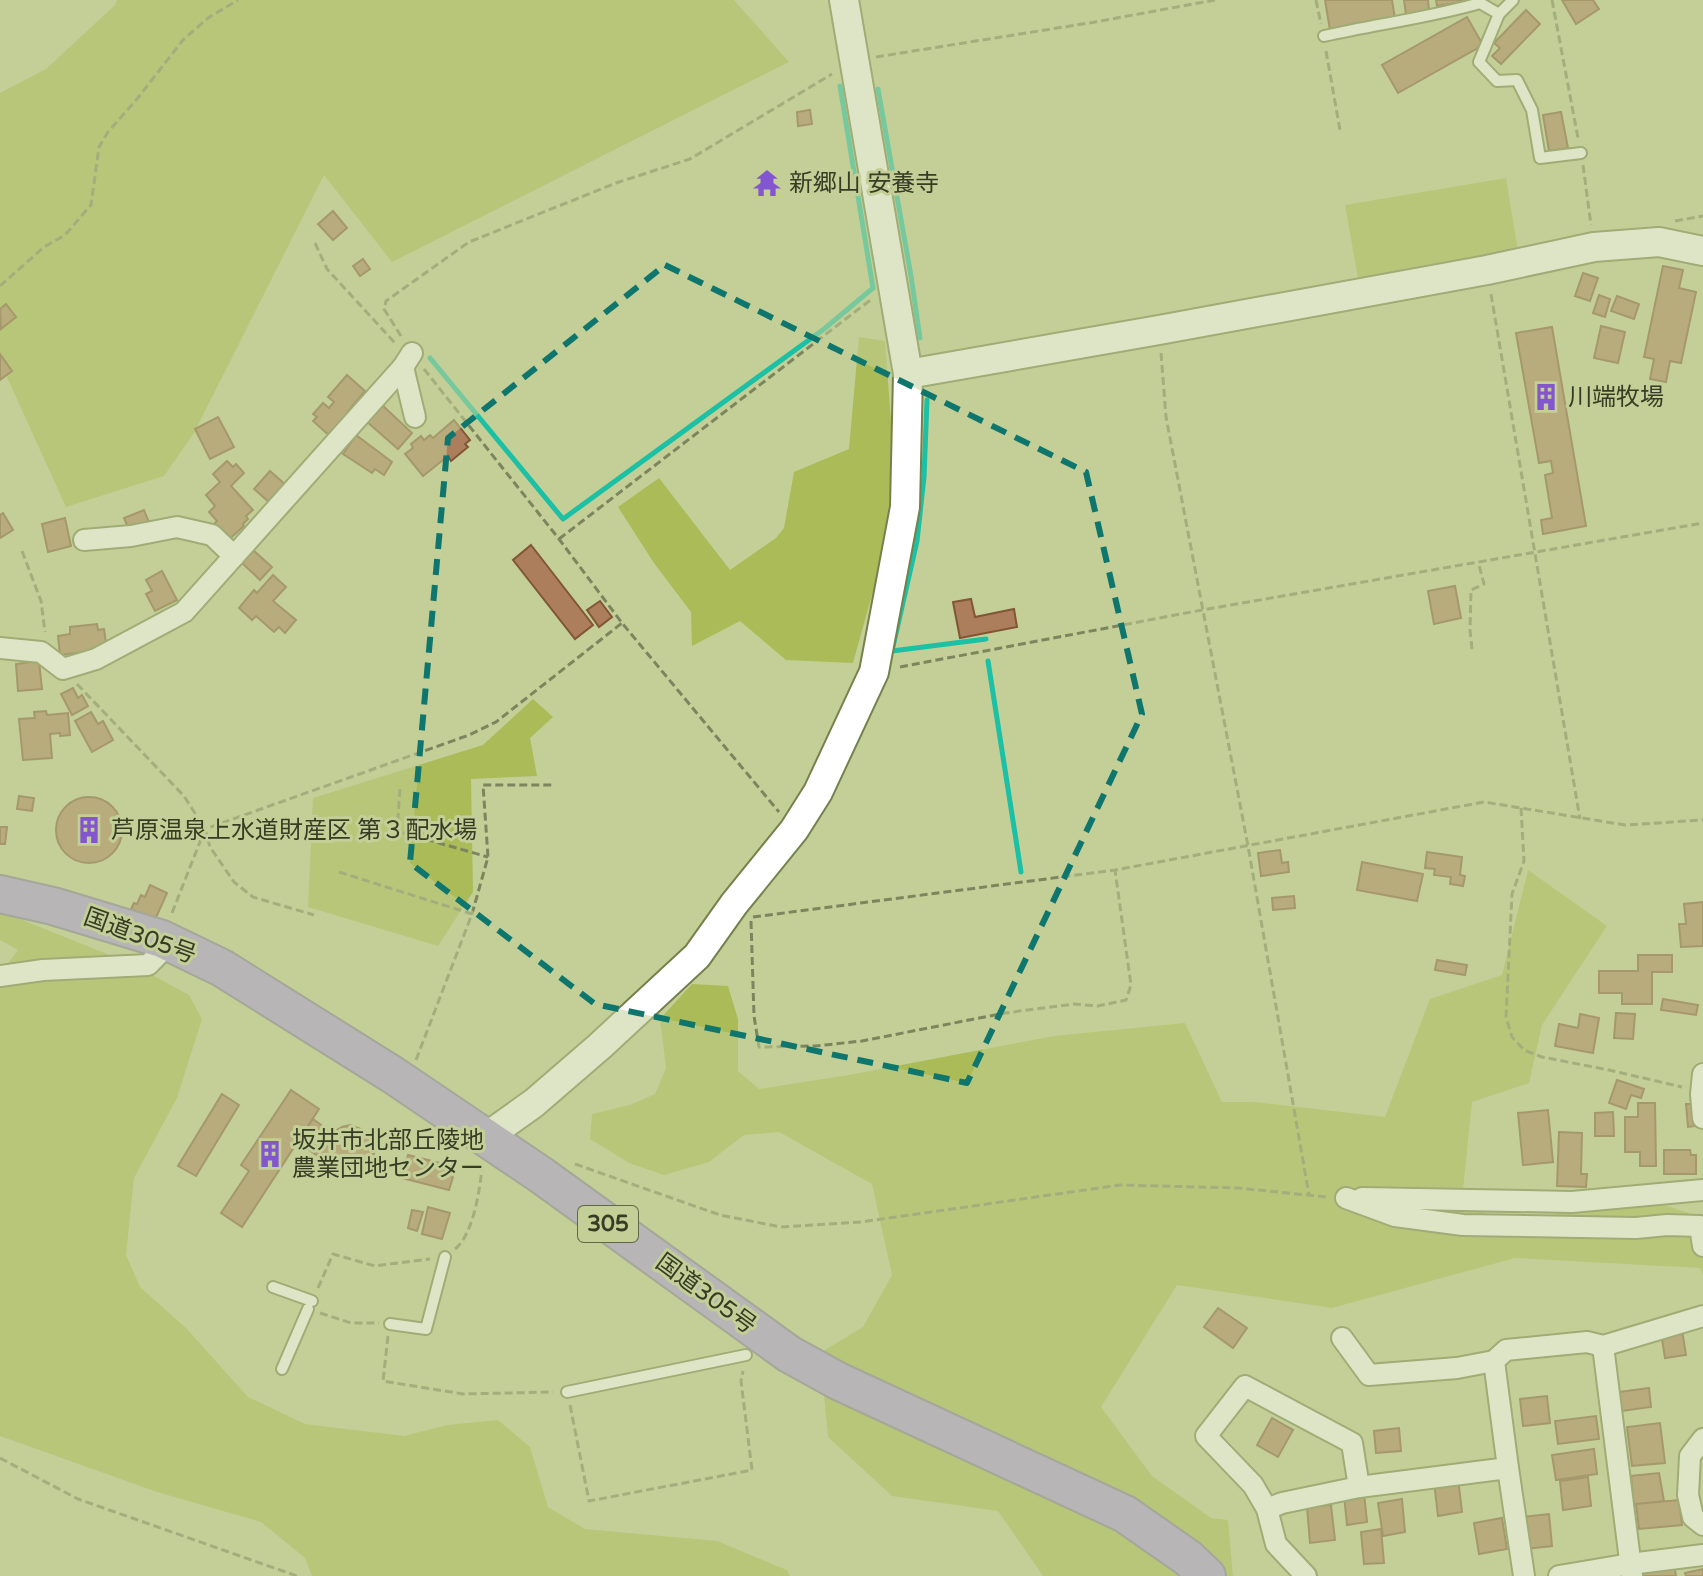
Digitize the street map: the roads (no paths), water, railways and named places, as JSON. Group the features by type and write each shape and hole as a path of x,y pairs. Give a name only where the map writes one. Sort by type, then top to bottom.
{"highway":[{"name":"国道305号","path":"0,894 53,906 166,941 234,975 393,1075 541,1175 789,1354 838,1381 1125,1514 1188,1558 1207,1576"}],"street":[{"path":"485,1138 534,1103 697,956 734,904 794,830 818,792 874,672 905,507 908,374 844,0"},
{"path":"908,374 1487,270 1594,247 1659,242 1703,251"},
{"path":"0,648 41,652 63,669 96,659 184,612 408,359 415,417"},
{"path":"84,540 131,536 177,527 212,535 234,556"},
{"path":"0,976 43,970 148,965 166,941"},
{"path":"1702,1084 1703,1118"},
{"path":"1703,1190 1572,1202 1346,1198 1395,1216 1463,1225 1700,1226 1703,1246"},
{"path":"1342,1338 1369,1375 1457,1368 1494,1361 1506,1350 1587,1342 1603,1346 1703,1316"},
{"path":"1603,1346 1631,1570"},
{"path":"1494,1361 1524,1576"},
{"path":"1306,1576 1276,1544 1267,1509 1253,1485 1206,1436 1245,1386 1352,1443 1359,1487"},
{"path":"1703,1439 1690,1456 1688,1495 1693,1517 1703,1525"},
{"path":"1267,1509 1359,1487 1508,1468"},
{"path":"1559,1576 1631,1570 1703,1555"}],"lane":[{"path":"1513,0 1499,14 1479,62 1497,81 1517,80 1532,110 1540,158 1581,153"},
{"path":"1324,36 1480,3 1499,14"},
{"path":"390,1324 426,1329 445,1257"},
{"path":"273,1287 310,1305 282,1369"},
{"path":"567,1392 746,1355"}],"waterway":[{"path":"430,358 563,519 824,329 873,288 840,86"},
{"path":"878,89 920,338"},
{"path":"927,400 924,477 917,541 892,651 986,639"},
{"path":"988,661 1021,872"}],"place":[{"name":"新郷山 安養寺","path":"767,183"},
{"name":"川端牧場","path":"1546,397"},
{"name":"芦原温泉上水道財産区 第３配水場","path":"89,830"},
{"name":"坂井市北部丘陵地 農業団地センター","path":"270,1154"}]}
